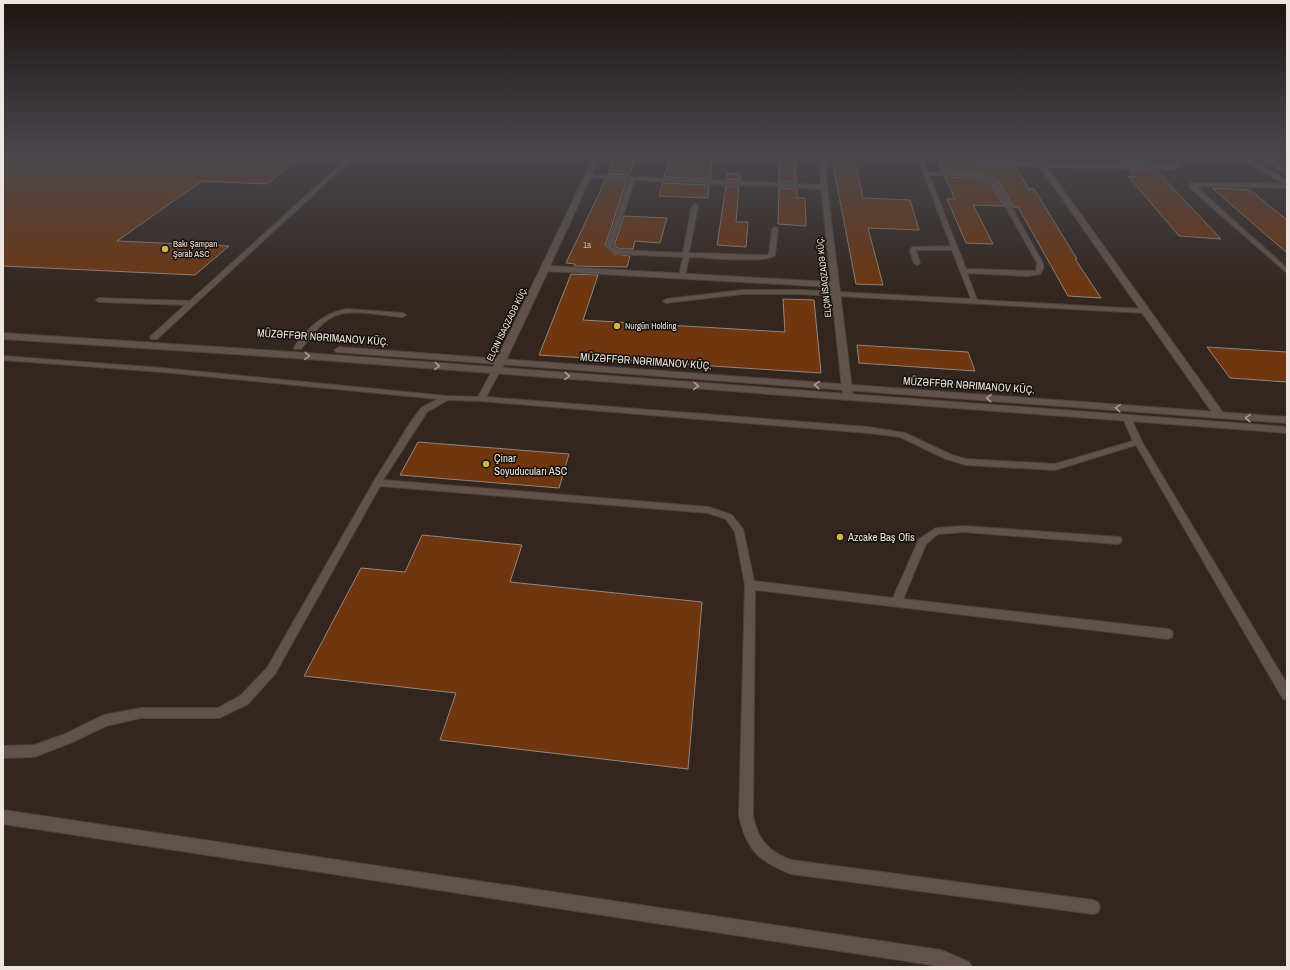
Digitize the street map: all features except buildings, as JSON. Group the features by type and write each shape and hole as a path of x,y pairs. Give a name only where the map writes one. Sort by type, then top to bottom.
{"street":[{"name":"ELÇIN İSAQZADƏ KÜÇ.","path":"498,366 577,200"},
{"name":"ELÇIN İSAQZADƏ KÜÇ.","path":"826,200 847,392"},
{"path":"1067,200 1220,416"},
{"path":"545,268 682,276 836,289"},
{"name":"MÜZƏFFƏR NƏRIMANOV KÜÇ.","path":"3,328 298,347 498,366"},
{"path":"3,336 293,355 498,366 847,392 1127,418 1287,430"},
{"name":"MÜZƏFFƏR NƏRIMANOV KÜÇ.","path":"847,392 1287,420"}],"lane":[{"path":"154,337 304,200"},
{"path":"625,200 609,247 618,252 769,257 772,255 775,229"},
{"path":"936,200 975,302"},
{"path":"963,271 1028,274 1038,273 1040,263 1005,200"},
{"path":"1207,200 1287,271"},
{"path":"682,276 695,206"},
{"path":"917,263 913,251 914,248 954,248"},
{"path":"666,301 743,292 836,289 975,302 1144,311"},
{"path":"99,300 191,303"},
{"path":"298,347 314,328 327,317 340,312 403,315"},
{"path":"3,358 162,370 446,398 481,399 868,430 902,435 949,457 974,462 1056,467 1138,442"},
{"path":"481,399 498,366"},
{"path":"3,752 34,751 69,738 104,721 141,713 219,713 244,700 271,671 377,483 424,410 446,398"},
{"path":"1127,418 1138,442 1287,695"},
{"path":"377,483 709,510 729,517 740,531 750,585 746,816 749,834 756,845 771,860 790,867 1093,907"},
{"path":"896,602 922,542 936,531 964,529 1117,540"},
{"path":"750,585 1168,634"},
{"path":"3,817 941,958 964,967"}],"place":[{"name":"Bakı Şampan Şərab ASC","path":"165,249"},
{"name":"Nurgün Holding","path":"617,326"},
{"name":"Çinar Soyuducuları ASC","path":"486,464"},
{"name":"Azcake Baş Ofis","path":"840,537"}]}
